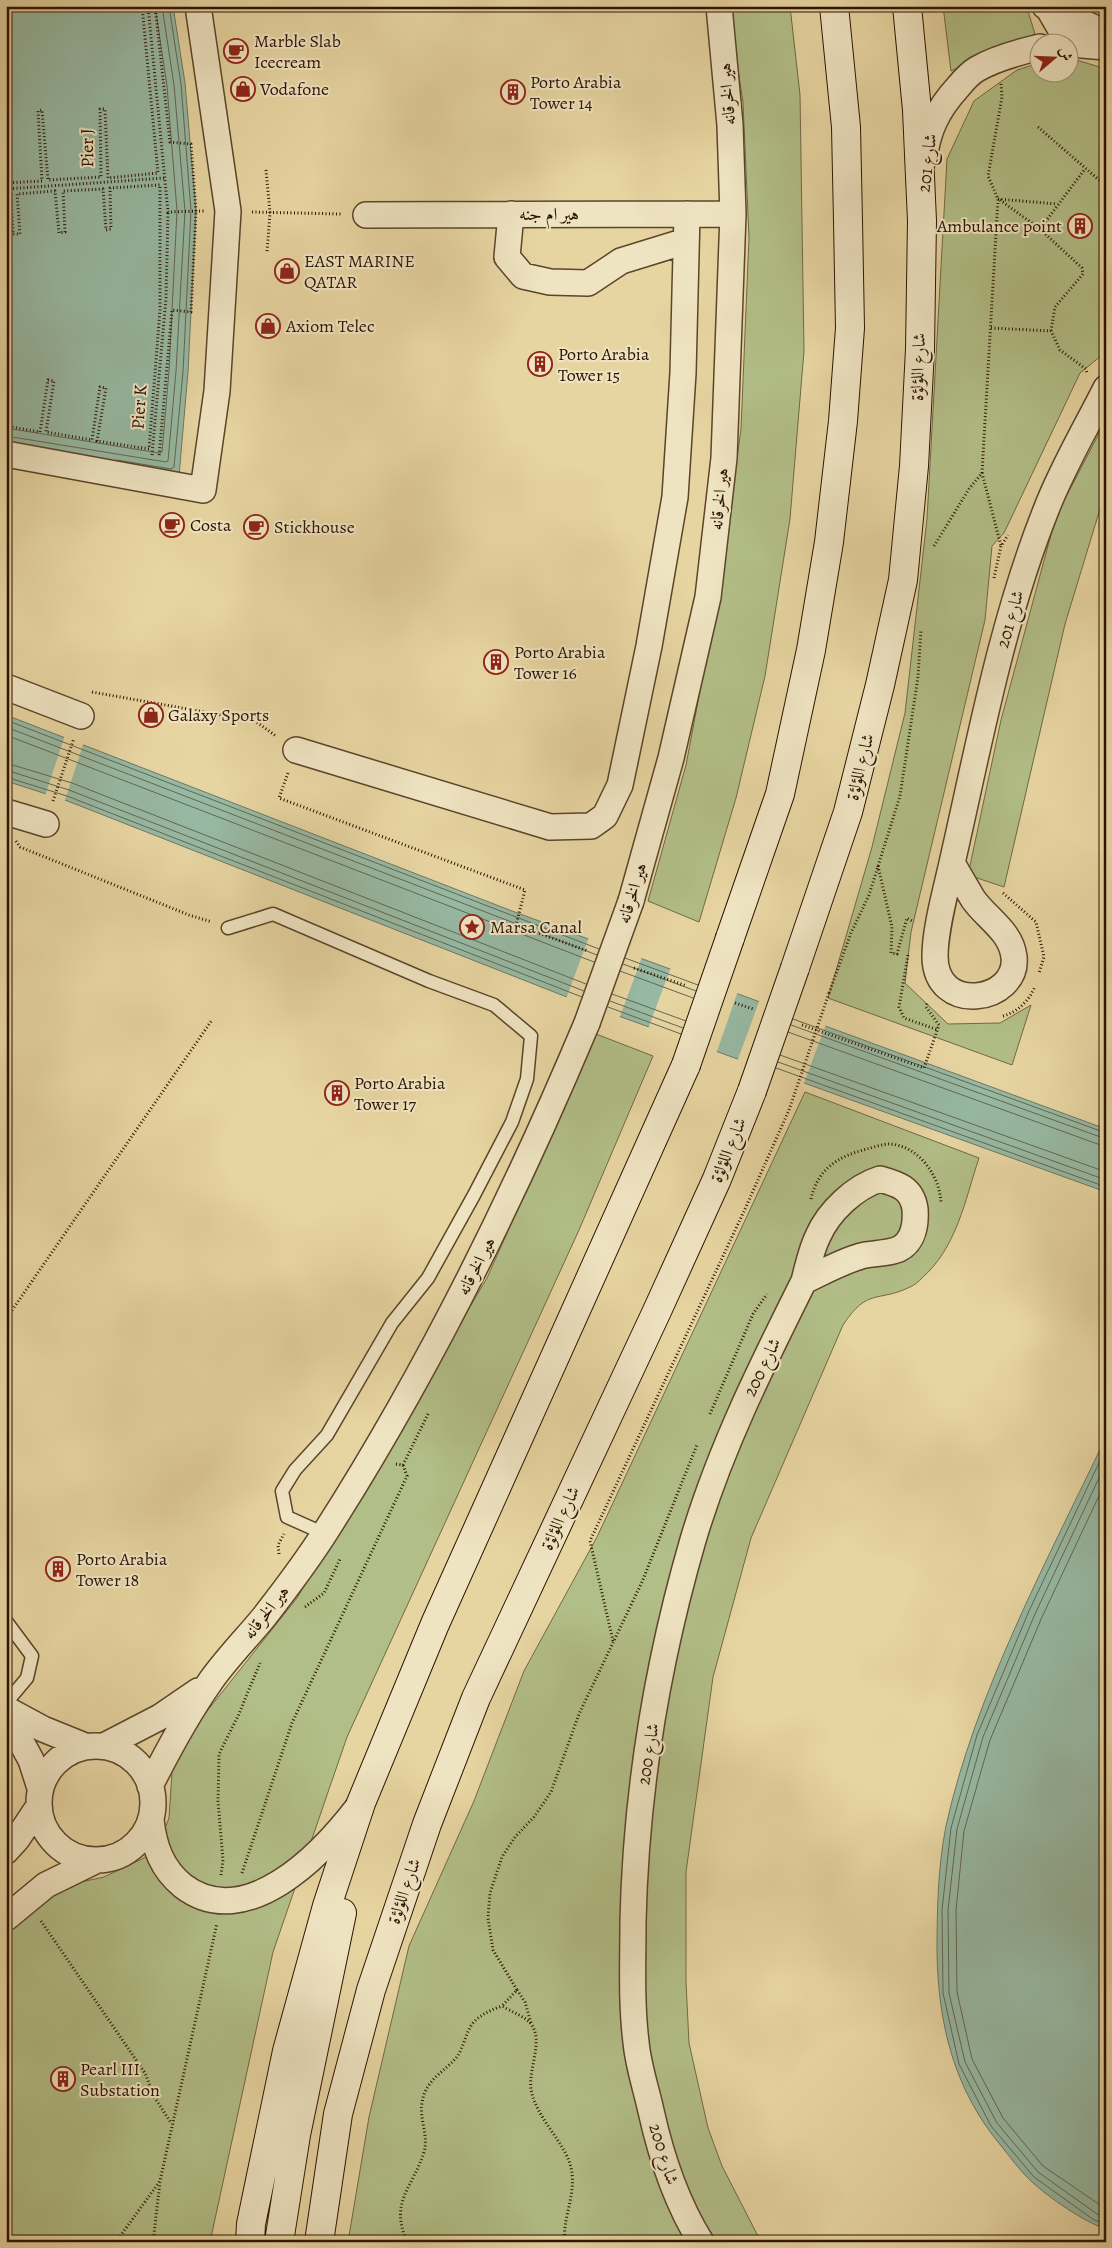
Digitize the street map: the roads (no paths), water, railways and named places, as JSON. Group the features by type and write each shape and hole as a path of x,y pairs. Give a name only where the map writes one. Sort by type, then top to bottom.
{"main road":[{"path":"249,2236 287,2051 327,1906 361,1803 435,1624 686,1065 780,794 811,650 829,542 843,421 850,328 846,127 834,6"},
{"name":"شارع اللؤلؤة","path":"319,2242 338,2114 371,1990 427,1824 476,1698 717,1179 752,1091 848,812 904,580 914,466 920,349 922,221 917,110 907,6"},
{"path":"279,2242 296,2135 342,1912 345,1855"}],"street":[{"path":"11,444 203,490 217,391 228,211 198,6"},
{"name":"هير الخرقانه","path":"150,1786 178,1732 211,1681 264,1617 324,1534 388,1433 481,1258 537,1141 587,1023 631,900 670,758 708,597 724,458 733,214 730,125 719,6"},
{"path":"1047,7 1106,33"},
{"path":"1047,7 1062,32"},
{"path":"1080,44 1106,47"},
{"name":"شارع 201","path":"922,221 927,137 941,107 976,69 1002,58 1030,50"},
{"path":"511,214 508,257 523,276 550,282 588,283 621,261 686,241"},
{"path":"296,750 550,827 591,826 605,816 620,785 649,646 675,497 683,373 687,214"},
{"name":"هير ام جنه","path":"366,215 733,214"},
{"name":"شارع 201","path":"952,862 974,899 1001,929 1011,945 1014,958 1012,972 996,990 986,995 956,995 941,979 935,957 952,862 1001,651 1019,587 1046,510 1106,388"},
{"path":"6,687 74,719"},
{"name":"شارع 200","path":"701,2242 672,2183 654,2128 636,2044 632,1979 634,1880 643,1770 665,1652 694,1539 747,1395 804,1281 818,1234 850,1196 864,1184 880,1179 899,1184 909,1191 914,1206 916,1225 910,1237 898,1249 861,1256 804,1281"},
{"name":"هير الخرقانه","path":"95,1746 160,1717 211,1681"},
{"path":"6,1709 43,1729 95,1746 120,1751 133,1760 143,1772 150,1786 153,1803 150,1820 142,1836 130,1849 114,1857 97,1860 46,1885 6,1918"},
{"path":"6,1714 30,1760 44,1827 57,1845 75,1856 97,1860"},
{"path":"6,1852 17,1839 39,1797 47,1773 57,1760 70,1751 95,1746"},
{"path":"150,1820 157,1853 165,1868 188,1890 203,1898 225,1902 257,1895 304,1865 338,1832 361,1803"}],"lane":[{"path":"228,928 273,914 429,980 494,1005 531,1036 527,1079 512,1122 470,1203 428,1278 392,1323 327,1435 295,1470 282,1492 287,1517 324,1534"},
{"path":"6,1621 32,1656 27,1678 6,1703"}],"water":[{"path":"6,6 173,6 185,83 196,211 188,372 179,476 6,447"},
{"path":"6,715 512,911 1106,1129 1106,1192 577,1001 65,800 6,781"},
{"path":"1106,1437 1106,2229 1077,2215 1056,2201 1027,2177 985,2125 972,2103 952,2055 945,2030 938,1978 937,1920 943,1841 959,1776 975,1727 1015,1628"}],"place":[{"name":"Marble Slab Icecream","path":"236,51"},
{"name":"Vodafone","path":"243,89"},
{"name":"Porto Arabia Tower 14","path":"513,92"},
{"name":"Ambulance point","path":"1080,226"},
{"name":"EAST MARINE QATAR","path":"287,271"},
{"name":"Axiom Telec","path":"268,326"},
{"name":"Porto Arabia Tower 15","path":"540,364"},
{"name":"Costa","path":"172,525"},
{"name":"Stickhouse","path":"256,527"},
{"name":"Porto Arabia Tower 16","path":"496,662"},
{"name":"Galaxy Sports","path":"151,715"},
{"name":"Marsa Canal","path":"472,927"},
{"name":"Porto Arabia Tower 17","path":"337,1093"},
{"name":"Porto Arabia Tower 18","path":"58,1569"},
{"name":"Pearl III Substation","path":"63,2079"}]}
